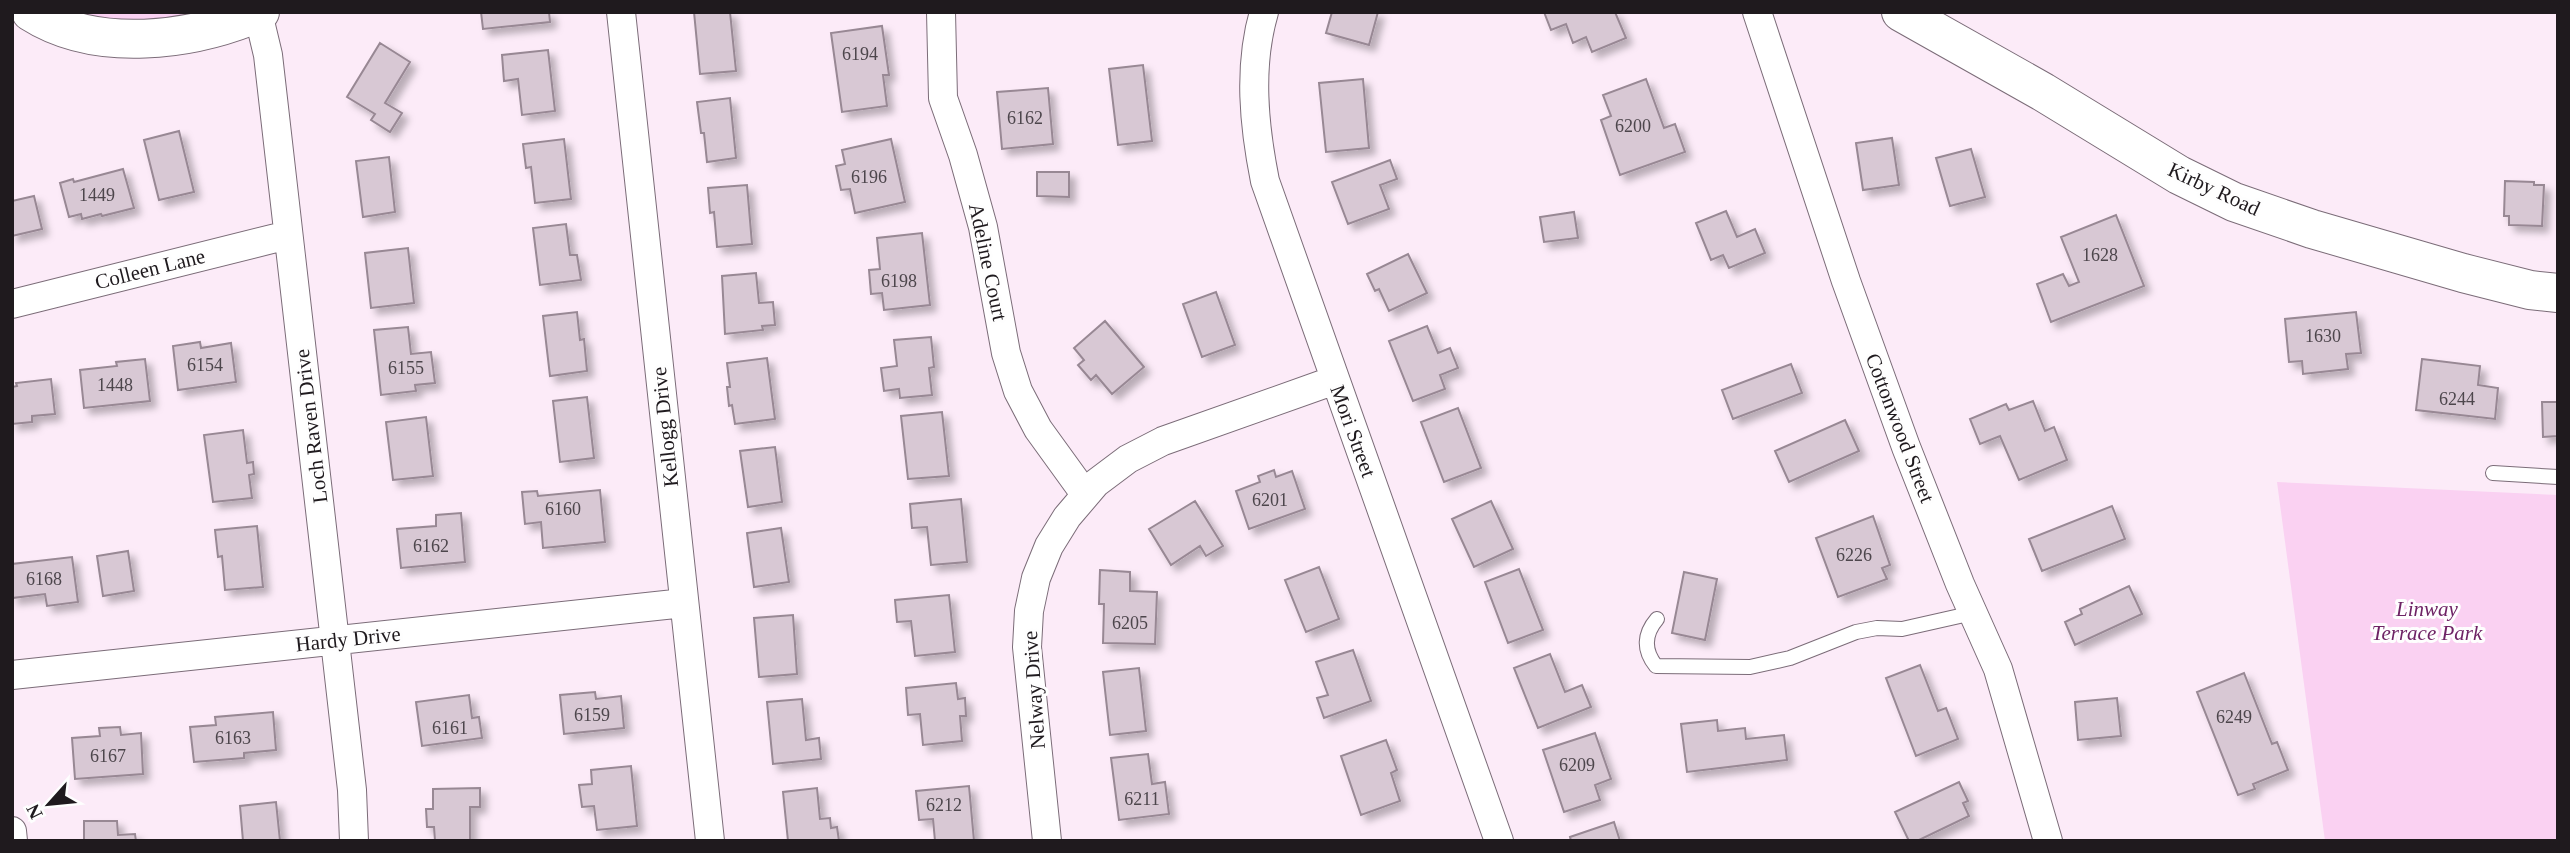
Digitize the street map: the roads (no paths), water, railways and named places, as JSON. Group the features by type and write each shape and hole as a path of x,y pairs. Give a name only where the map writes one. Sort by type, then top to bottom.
{"main road":[{"path":"31,12 63,28 91,35 136,39 177,37 242,16"},
{"name":"Kirby Road","path":"1901,12 2043,92 2179,175 2234,202 2312,229 2463,273 2558,293"}],"street":[{"name":"Kellogg Drive","path":"621,12 710,841"},
{"name":"Adeline Court","path":"942,12 943,98 963,155 983,227 1006,353 1018,391 1038,429 1085,494"},
{"name":"Mori Street","path":"1264,12 1257,48 1254,92 1256,138 1265,181 1499,841"},
{"name":"Cottonwood Street","path":"1757,12 1851,294 1906,447 1998,669 2048,841"},
{"name":"Loch Raven Drive","path":"242,16 268,55 352,790 354,841"},
{"name":"Colleen Lane","path":"12,304 288,235"},
{"name":"Nelway Drive","path":"1047,841 1027,647 1029,611 1036,578 1049,546 1067,517 1096,483 1128,459 1163,441 1335,380"},
{"name":"Hardy Drive","path":"12,675 684,603"},
{"path":"12,831 13,841"}],"lane":[{"path":"2493,473 2558,477"},
{"path":"1657,619 1649,628 1646,647 1648,657 1656,666 1751,667 1790,658 1856,632 1877,628 1902,629 1973,612"}],"park label":[{"name":"Linway Terrace Park","path":"2427,621"}]}
